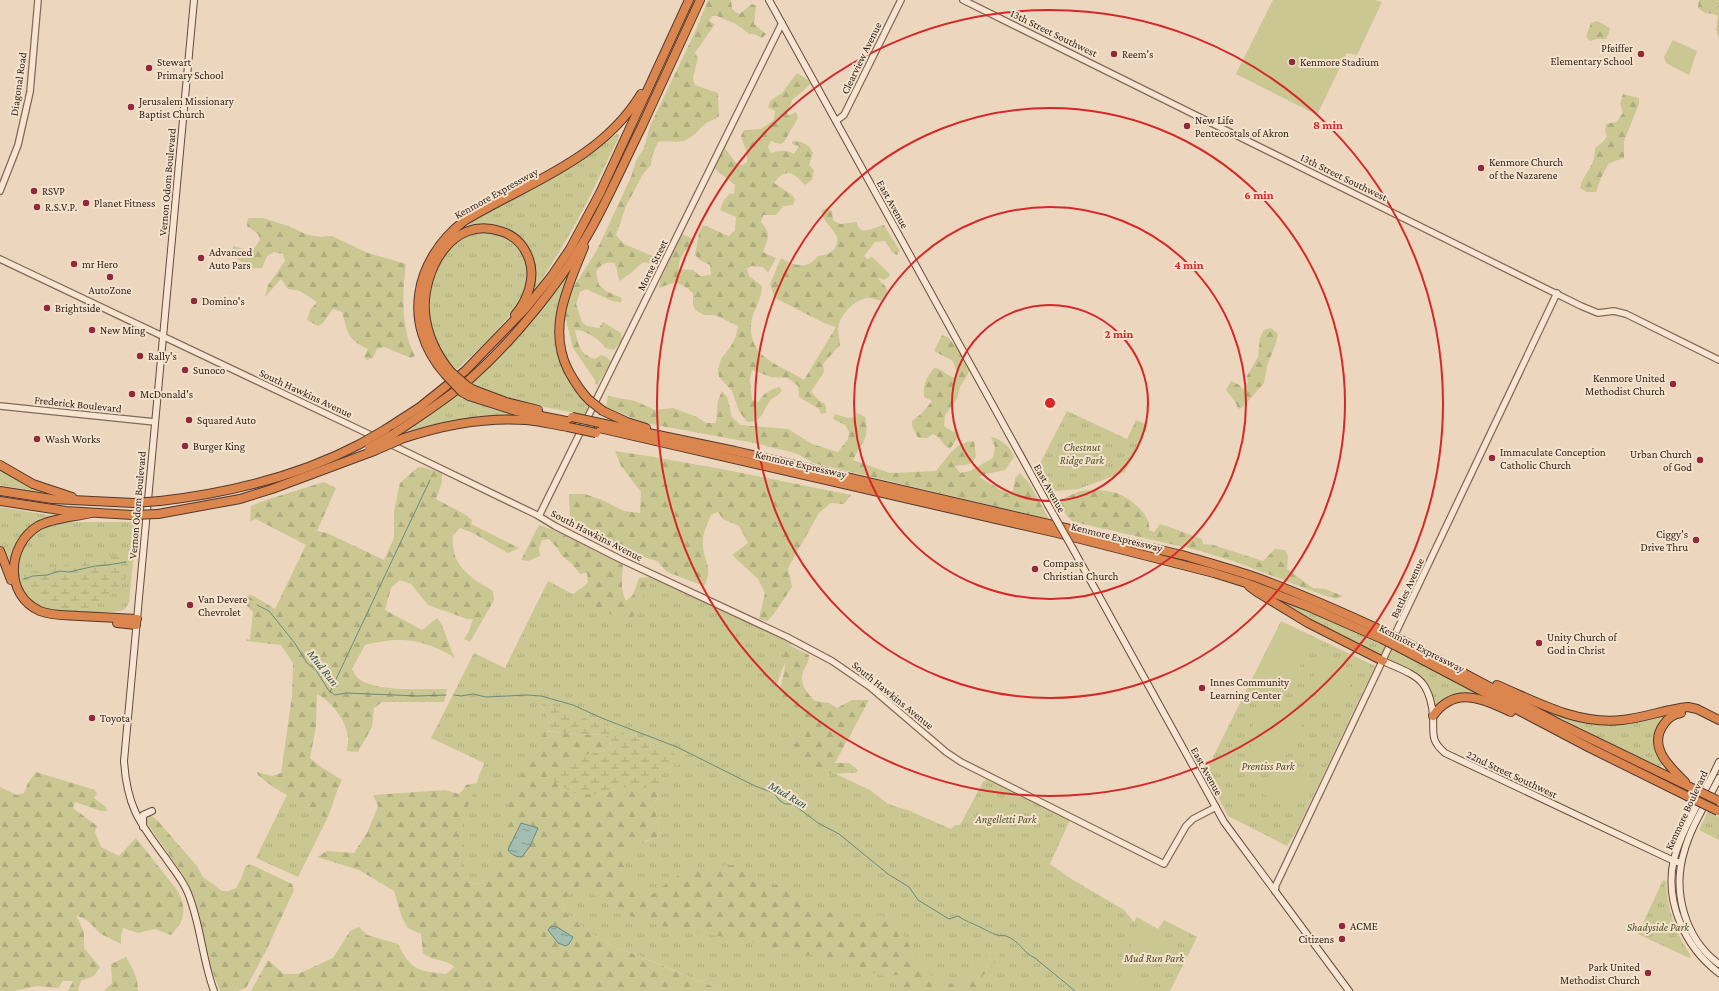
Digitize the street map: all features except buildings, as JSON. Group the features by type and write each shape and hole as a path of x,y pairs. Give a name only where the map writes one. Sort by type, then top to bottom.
{"highway":[{"path":"0,491 37,498 134,503 221,493 291,474 317,464 360,444 386,429 435,395 465,371 525,309 551,277 570,249 600,193 689,0"},
{"path":"682,440 627,422 603,411 589,400 576,384 564,362 560,348 559,328 564,295 591,230 615,183 700,0"},
{"name":"Kenmore Expressway","path":"448,373 436,364 424,340 418,315 418,302 422,282 428,263 437,248 451,231 464,221 565,167 599,143 637,101 660,62"},
{"path":"479,357 517,313 527,294 532,279 532,271 524,250 516,239 504,232 482,228 474,229 458,236 442,251 428,281 425,295 425,312 433,345 448,373 462,392 472,393 516,411 598,428 682,440"},
{"path":"372,450 452,394 494,355 543,299 591,230"},
{"path":"0,501 33,507 91,513 132,515 158,514 240,499 272,489 404,438 449,425 482,421 525,420 571,422"},
{"name":"Kenmore Expressway","path":"598,428 1058,533 1214,573 1246,583 1383,636"},
{"name":"Kenmore Expressway","path":"682,440 1182,555 1282,587 1344,613 1383,636 1590,748 1718,811"},
{"path":"0,465 33,484 83,501"},
{"path":"91,513 48,522 32,530 21,542 16,552 13,568 16,584 28,603 34,608 49,614 137,622"},
{"path":"0,551 16,593 30,611 49,619 137,622"},
{"path":"1246,583 1257,592 1296,616 1383,661"},
{"name":"Kenmore Expressway","path":"1401,645 1441,662 1558,723 1719,801"},
{"path":"1441,662 1544,706 1581,718 1599,721 1621,720 1688,707 1697,709 1719,720"},
{"path":"1433,716 1443,706 1455,699 1468,697 1478,699 1487,701 1590,748"},
{"path":"1692,788 1663,759 1658,744 1660,730 1671,717 1677,713 1684,712 1702,716 1719,725"}],"main road":[{"name":"Vernon Odom Boulevard","path":"194,0 124,761 130,802 143,828 178,876 188,893 195,913 214,990"},
{"name":"East Avenue","path":"770,0 1048,505 1216,806 1233,835 1349,991"},
{"name":"22nd Street Southwest","path":"1383,661 1411,675 1423,684 1430,700 1433,716 1432,729 1434,740 1445,753 1681,863"},
{"name":"Kenmore Boulevard","path":"1719,762 1683,836 1674,861 1672,893 1682,929 1696,951 1719,973"},
{"name":"Kenmore Boulevard","path":"1719,778 1688,840 1681,863 1680,887 1683,912 1699,946 1719,964"},
{"path":"143,828 143,815 152,811"}],"street":[{"name":"Diagonal Road","path":"0,191 18,145 30,92 38,0"},
{"name":"Clearview Avenue","path":"836,121 844,115 901,0"},
{"name":"13th Street Southwest","path":"963,0 1595,312 1614,311 1626,314 1719,360"},
{"name":"Morse Street","path":"539,516 782,23"},
{"name":"South Hawkins Avenue","path":"0,258 539,516 555,526 620,559 786,637 832,661 865,683 946,752 961,762 1164,864 1186,826 1193,819 1216,806"},
{"name":"Battles Avenue","path":"1275,891 1557,293"},
{"name":"Frederick Boulevard","path":"0,406 155,422"}],"green space":[{"path":"708,0 731,0 732,9 739,14 752,4 756,6 754,24 766,34 762,38 754,34 749,34 736,24 717,16 712,16 709,21 715,24 695,53 698,58 693,78 695,85 718,93 719,116 708,122 687,140 680,142 658,142 652,156 651,165 643,174 626,206 616,235 624,244 660,259 658,265 643,262 620,281 614,263 604,264 596,272 599,285 606,291 622,298 621,302 612,301 586,289 580,292 576,304 582,322 587,326 599,328 603,322 621,333 622,340 614,350 605,348 600,342 587,333 575,330 580,348 586,355 595,359 601,355 607,357 611,362 597,385 573,348 565,317 566,306 571,291 597,250 631,177 636,161 644,148 650,126 695,32"},
{"name":"Kenmore Stadium","path":"1273,0 1375,0 1382,2 1357,55 1347,53 1317,115 1236,74"},
{"path":"1699,0 1719,0 1719,39 1716,30 1718,16 1705,13 1698,8"},
{"path":"1597,21 1610,28 1609,33 1606,39 1590,41 1586,37 1591,23"},
{"path":"1673,40 1697,51 1689,75 1666,63 1664,57"},
{"path":"797,73 808,80 811,84 792,100 787,116 796,112 798,118 784,142 780,144 771,141 768,147 771,153 785,151 794,154 799,146 792,144 793,141 805,144 813,153 809,165 814,170 812,180 805,185 797,177 790,173 786,173 778,178 774,183 792,195 795,199 793,205 783,206 776,215 763,215 761,222 767,230 768,236 763,252 776,258 768,273 763,267 751,266 747,269 749,276 762,286 762,291 751,324 755,346 768,360 804,380 836,327 824,323 775,298 770,284 781,258 796,265 805,265 810,263 818,256 828,254 834,249 836,246 837,236 825,220 822,210 828,208 832,211 833,220 840,224 857,222 858,227 864,231 884,225 900,251 897,255 892,252 885,241 875,242 864,256 867,259 872,257 890,274 889,277 884,280 880,278 878,279 886,287 887,292 881,301 866,298 856,302 841,319 838,329 840,345 823,364 824,372 811,392 824,403 826,413 821,414 819,409 799,397 798,386 788,378 771,377 752,370 750,380 752,400 759,402 765,394 770,391 779,387 782,390 770,401 759,418 752,422 747,422 739,411 732,391 719,377 718,369 721,359 731,346 736,336 738,326 715,315 704,315 695,310 693,304 693,293 681,284 674,283 659,288 660,281 682,234 695,242 681,257 679,269 693,270 700,276 711,275 710,265 700,260 695,255 699,233 703,225 729,236 735,230 736,217 720,210 724,200 730,193 734,194 735,185 714,168 724,147 736,163 742,165 747,162 747,154 741,136 744,130 761,129 774,120 775,111 768,107 770,101 782,93"},
{"path":"1623,94 1639,98 1639,104 1624,141 1624,158 1609,163 1596,192 1587,192 1580,188 1595,155 1595,148 1603,142 1607,136 1605,131 1606,124 1616,122 1623,113 1620,104"},
{"path":"619,134 618,139 579,217 546,273 533,291 535,267 527,247 516,234 500,226 482,224 470,227 452,235 462,226 573,166"},
{"path":"248,218 263,218 288,226 308,235 322,237 332,236 368,253 406,264 403,299 405,323 410,346 415,356 411,358 384,347 377,349 373,358 367,360 364,357 368,349 356,342 349,334 342,312 333,309 322,324 318,326 307,320 310,310 317,302 300,291 288,289 281,279 265,297 268,285 285,261 283,254 274,252 267,256 262,268 253,268 246,265 232,254 233,246 252,251 260,240 258,234 247,226"},
{"path":"475,232 495,234 507,238 517,245 526,261 528,280 518,304 509,316 487,341 456,370 446,359 434,332 430,318 431,288 441,260 450,247 458,240"},
{"path":"572,266 557,306 555,320 556,347 565,373 580,397 590,407 586,416 513,400 484,390 471,383"},
{"path":"1271,328 1278,334 1267,366 1264,383 1243,407 1238,409 1236,403 1226,390 1231,381 1239,385 1244,390 1248,382 1247,376 1258,357 1260,338 1264,330"},
{"path":"942,335 948,337 963,356 970,368 960,387 957,399 945,415 944,426 957,434 957,439 950,449 945,446 936,435 933,434 927,438 918,438 912,426 912,421 922,413 932,401 924,397 924,389 927,378 934,368 937,368 955,378 957,374 953,361 934,351"},
{"path":"722,391 727,397 732,417 740,425 788,429 812,444 838,452 848,439 849,432 845,425 833,419 835,414 848,418 855,417 857,413 865,417 866,435 853,460 890,473 936,471 957,447 974,441 976,457 970,464 955,466 960,473 970,471 993,458 995,447 991,437 995,438 1008,447 1013,453 1014,457 1005,470 979,477 1006,493 1013,491 1015,478 1020,473 1029,483 1049,519 813,463 799,455 760,444 645,423 606,407 608,396 635,401 655,410 673,408 697,417 706,423 716,423 718,400"},
{"path":"459,393 492,409 520,416 462,420 434,425 406,433"},
{"name":"Chestnut Ridge Park","path":"1067,411 1127,439 1136,420 1148,425 1125,472 1078,489 1047,492 1036,471"},
{"path":"615,451 727,470 851,495 844,504 831,503 819,513 788,568 792,587 773,615 767,621 759,619 765,593 758,579 732,555 748,543 739,526 723,519 718,512 711,515 703,538 704,553 708,568 707,579 704,586 667,572 657,561 620,550 594,537 570,518 569,494 585,494 602,500 624,511 640,513 641,492 621,466"},
{"path":"418,467 442,473 442,482 436,499 466,515 472,520 471,524 519,548 508,553 473,533 460,528 453,535 453,546 458,563 469,575 493,591 494,600 470,642 464,639 469,631 473,619 467,619 428,605 411,584 400,580 391,588 385,610 422,630 437,618 442,625 454,657 432,646 422,643 401,640 378,642 365,645 352,669 359,679 377,686 401,689 447,689 444,702 382,702 374,708 372,727 358,752 347,751 348,736 341,717 333,706 317,694 316,726 310,758 342,780 327,819 273,787 258,775 257,772 272,776 281,773 292,696 293,663 281,645 246,641 247,639 250,640 253,612 247,606 245,598 252,595 275,609 306,545 256,519 250,521 251,506 324,482 336,488 317,531 327,533 384,560 394,538 394,511 400,483"},
{"path":"0,469 30,486 50,492 50,494 0,485"},
{"path":"1094,490 1113,492 1127,498 1138,507 1147,518 1149,530 1154,532 1160,524 1202,539 1203,544 1213,545 1263,561 1275,549 1285,550 1288,556 1287,569 1313,588 1325,589 1343,596 1336,599 1323,595 1233,561 1197,550 1074,522 1068,517 1060,500 1080,491"},
{"path":"0,507 55,516 23,536 14,550 10,571 0,548"},
{"path":"71,522 141,522 135,545 129,602 127,607 123,610 114,612 56,612 34,603 22,590 16,574 17,556 33,533 50,524"},
{"path":"539,525 556,531 623,565 622,588 626,601 633,595 639,578 652,577 631,621 616,617 572,595 588,583 587,573 580,574 572,564 561,555 549,539 542,540 539,549 540,556 528,561 521,560"},
{"path":"129,554 127,575 120,587 94,607 77,612 47,606 25,587 21,576 27,572"},
{"path":"652,577 792,643 777,684 811,721 806,760 870,790 888,804 910,811 951,829 955,825 960,825 983,782 987,779 1070,820 1050,864 1073,880 1124,910 1134,922 1137,917 1158,929 1164,920 1197,937 1170,991 724,991 632,953 615,948 588,931 564,911 562,901 608,864 648,841 660,836 655,807 662,770 679,764 666,749 567,711 540,704 549,719 546,741 505,828 494,865 482,884 471,883 460,873 462,821 484,763 431,738 474,653 505,668 548,581 616,617"},
{"path":"1262,593 1322,617 1386,647 1381,656 1317,626"},
{"name":"Prentiss Park","path":"1281,621 1375,666 1296,832 1287,846 1228,816 1205,773"},
{"path":"1281,623 1313,639 1281,705 1249,689"},
{"path":"789,645 809,655 802,680 806,690 815,701 829,703 837,708 852,700 869,700 835,763 849,763 858,770 856,773 835,774 819,771 794,756 794,747 803,726 797,716 785,707 780,709 776,703 785,668 784,652"},
{"path":"1392,650 1483,696 1482,698 1461,695 1451,697 1434,710 1429,690 1421,679 1388,659"},
{"path":"1329,653 1356,678 1340,698 1331,702 1320,692 1316,683 1315,673 1316,664 1320,657"},
{"path":"540,703 567,711 666,749 681,759 679,764 662,770 659,788 618,788 596,795 573,793 551,779 586,755 610,749 611,737 604,735 547,731 549,719"},
{"path":"1255,709 1302,712 1299,737 1295,746 1282,757 1249,760"},
{"path":"1551,711 1591,723 1675,711 1655,739 1656,751 1663,763 1659,768 1551,713"},
{"path":"544,731 604,735 611,737 610,749 586,755 596,795 618,788 659,788 655,807 660,836 646,841 621,857 629,882 650,896 684,871 733,865 754,873 761,882 768,886 787,883 793,891 814,907 831,913 862,919 869,919 880,915 894,921 900,927 919,962 929,974 944,982 953,984 966,976 996,947 1002,948 997,960 977,982 977,991 901,991 899,975 883,976 823,955 796,955 752,942 657,925 630,916 580,885 562,901 564,911 588,931 615,948 631,953 724,991 251,991 268,960 284,974 298,974 333,958 350,931 359,927 367,935 398,944 407,959 416,968 429,972 446,974 454,967 447,962 431,958 423,953 421,934 408,928 402,918 394,891 359,870 317,857 327,851 354,853 367,833 378,806 373,795 445,790 459,794 466,785 477,783 462,821 460,873 471,883 482,884 494,864 508,816 509,805 524,768 531,757 539,751 543,741"},
{"path":"1292,768 1310,774 1294,808 1259,792 1272,776 1286,769"},
{"path":"36,772 95,790 97,794 94,798 106,807 107,811 101,811 75,802 73,808 97,826 95,832 101,847 119,856 136,838 177,890 182,903 182,919 171,935 155,929 138,933 123,928 121,944 101,934 88,921 76,915 84,932 84,948 100,967 94,976 81,981 78,990 80,991 68,991 73,981 63,981 58,988 37,986 15,991 0,991 0,787 16,795 24,793 28,783"},
{"path":"287,795 327,819 298,877 256,858"},
{"path":"1240,802 1247,805 1246,809 1249,811 1245,818 1242,817 1240,820 1233,817 1235,813 1232,811 1235,804 1238,805"},
{"path":"1708,811 1719,817 1719,840 1699,830"},
{"path":"146,815 157,820 197,866 203,877 222,891 229,891 236,888 245,867 250,864 292,884 294,890 266,951 246,988 238,991 220,991 208,960 203,930 194,895 181,872 147,823"},
{"name":"Shadyside Park","path":"1663,880 1666,881 1670,911 1676,929 1691,956 1689,958 1638,934"},
{"name":"Mud Run Park","path":"1140,930 1172,946 1163,959 1152,967 1145,969 1131,969 1123,967 1136,931"},
{"path":"126,957 135,973 138,991 104,991 112,983 111,964"},
{"path":"1121,972 1137,978 1149,991 1117,991"}],"water":[{"path":"521,823 538,828 530,846 522,857 518,857 508,850"},
{"path":"551,926 557,927 573,937 569,944 566,946 558,943 548,930"}],"waterway":[{"path":"330,692 430,480"},
{"name":"Mud Run","path":"24,579 60,571 69,572 95,566 126,562"},
{"name":"Mud Run","path":"257,605 269,611 294,642 307,663 316,670 329,691 335,695 346,693 418,696 446,695"},
{"name":"Mud Run","path":"454,695 461,696 473,694 486,697 527,695 541,696 573,705 604,719 677,747 755,786 774,793 779,800 785,804 793,804 818,823 839,834 888,874 909,887 918,900 949,919 958,916 993,933 1014,940 1027,953 1075,991"}],"place":[{"name":"Reem's","path":"1114,54"},
{"name":"Pfeiffer Elementary School","path":"1641,54"},
{"name":"Kenmore Stadium","path":"1292,62"},
{"name":"Stewart Primary School","path":"149,68"},
{"name":"Jerusalem Missionary Baptist Church","path":"131,107"},
{"name":"New Life Pentecostals of Akron","path":"1187,126"},
{"name":"Kenmore Church of the Nazarene","path":"1481,168"},
{"name":"RSVP","path":"34,191"},
{"name":"Planet Fitness","path":"86,203"},
{"name":"R.S.V.P.","path":"37,207"},
{"name":"Advanced Auto Pars","path":"201,258"},
{"name":"mr Hero","path":"74,264"},
{"name":"AutoZone","path":"110,277"},
{"name":"Domino's","path":"194,301"},
{"name":"Brightside","path":"47,308"},
{"name":"New Ming","path":"92,330"},
{"name":"Rally's","path":"140,356"},
{"name":"Sunoco","path":"185,370"},
{"name":"Kenmore United Methodist Church","path":"1673,384"},
{"name":"McDonald's","path":"132,394"},
{"name":"Squared Auto","path":"189,420"},
{"name":"Wash Works","path":"37,439"},
{"name":"Burger King","path":"185,446"},
{"name":"Immaculate Conception Catholic Church","path":"1492,458"},
{"name":"Urban Church of God","path":"1700,460"},
{"name":"Ciggy's Drive Thru","path":"1696,540"},
{"name":"Compass Christian Church","path":"1035,569"},
{"name":"Van Devere Chevrolet","path":"190,605"},
{"name":"Unity Church of God in Christ","path":"1539,643"},
{"name":"Innes Community Learning Center","path":"1202,688"},
{"name":"Toyota","path":"92,718"},
{"name":"ACME","path":"1342,926"},
{"name":"Citizens","path":"1342,939"},
{"name":"Park United Methodist Church","path":"1648,973"}],"park label":[{"name":"Angelletti Park","path":"1006,819"}]}
